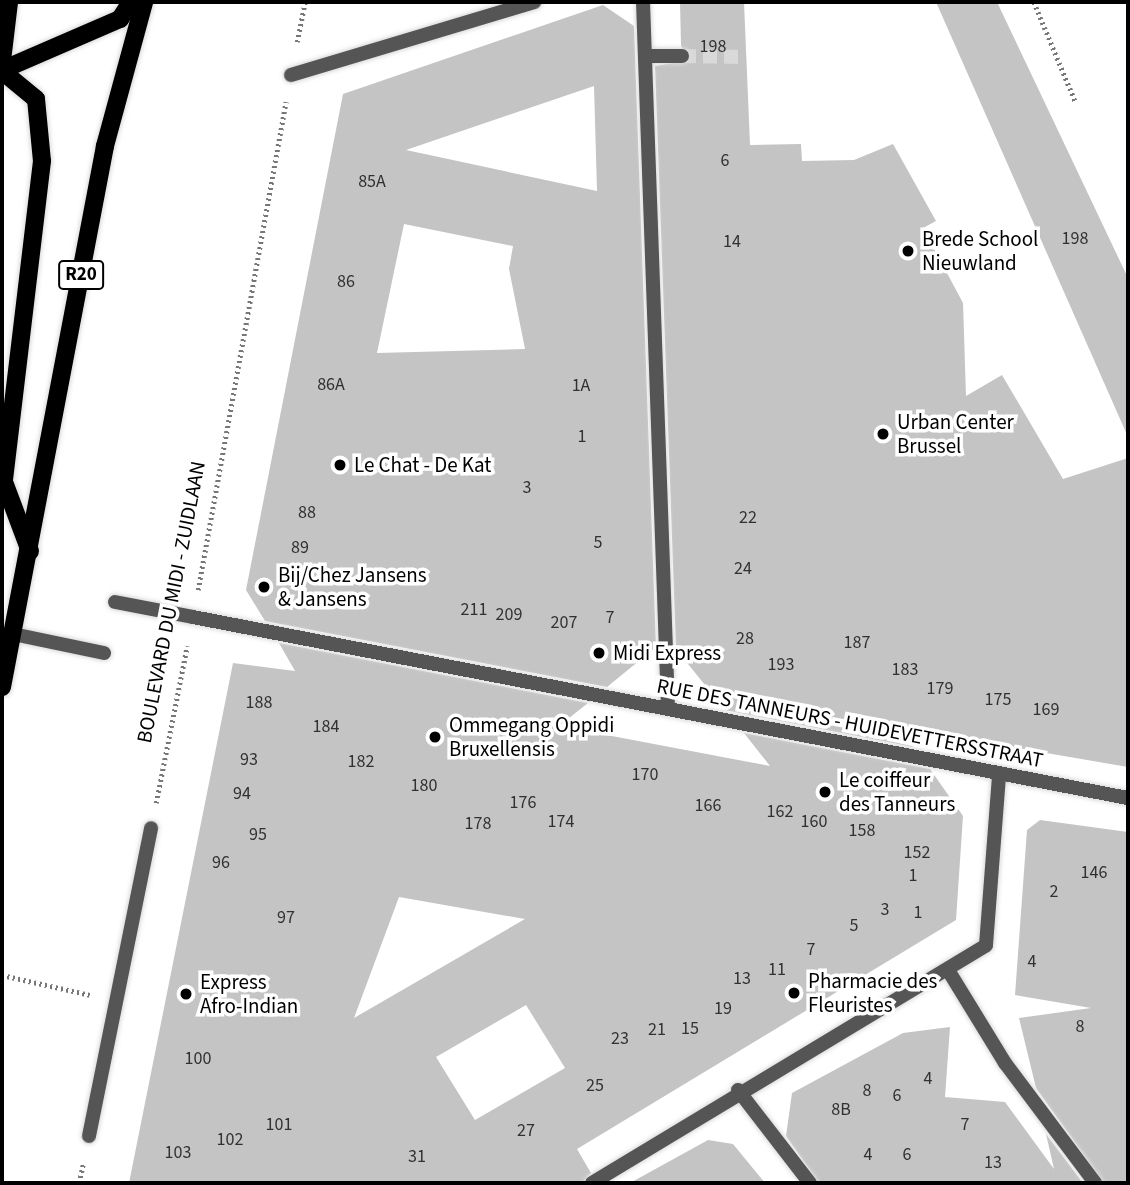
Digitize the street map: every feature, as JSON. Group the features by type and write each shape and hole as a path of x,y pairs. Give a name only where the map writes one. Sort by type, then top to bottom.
{"main road":[{"path":"2,61 9,2"},
{"path":"2,71 120,19 131,2"},
{"name":"R20","path":"2,687 105,146 144,2"},
{"name":"R20","path":"2,71 36,99 42,160 4,482 30,551"}],"street":[{"path":"291,75 534,2"},
{"path":"643,2 668,707"},
{"path":"645,56 682,56"},
{"name":"RUE DES TANNEURS - HUIDEVETTERSSTRAAT","path":"115,602 668,707 999,776 1128,798"},
{"path":"13,634 104,653"},
{"path":"592,1183 738,1090 948,971 986,945 999,776"},
{"path":"89,1136 151,828"},
{"path":"948,971 1005,1063 1095,1183"},
{"path":"738,1090 810,1183"}],"path":[{"name":"BOULEVARD DU MIDI - ZUIDLAAN","path":"151,828 193,617 305,2"},
{"path":"1034,2 1076,103"},
{"path":"2,975 116,1000"}],"building":[{"path":"680,2 744,2 750,145 801,144 802,161 854,160 893,144 936,221 923,228 963,303 966,396 1002,375 1063,479 1128,458 1128,767 900,728 913,747 725,710 676,649 655,66 691,60 681,46"},
{"path":"936,2 997,2 1128,278 1128,437"},
{"path":"603,5 634,26 656,647 607,687 265,621 246,590 343,94","holes":["594,86 597,191 406,150","404,224 513,246 509,269 525,349 377,353"]},
{"path":"279,643 588,703 559,726 770,766 744,733 930,769 963,816 956,920 577,1149 591,1173 582,1183 129,1183 233,663 295,671","holes":["399,897 525,919 354,1018","526,1005 565,1068 475,1120 436,1057"]},
{"path":"1040,820 1128,832 1128,1183 1104,1183 1036,1088 1019,1018 1091,1008 1015,995 1027,830"},
{"path":"950,1027 945,1097 1005,1102 1054,1169 1046,1134 1083,1183 819,1183 786,1136 792,1093 903,1033"},
{"path":"708,1140 733,1144 765,1183 630,1183"}],"tunnel":[{"path":"682,56 745,57"}],"place":[{"name":"Brede School Nieuwland","path":"908,251"},
{"name":"Urban Center Brussel","path":"883,434"},
{"name":"Le Chat - De Kat","path":"340,465"},
{"name":"Bij/Chez Jansens & Jansens","path":"264,587"},
{"name":"Midi Express","path":"599,653"},
{"name":"Ommegang Oppidi Bruxellensis","path":"435,737"},
{"name":"Le coiffeur des Tanneurs","path":"825,792"},
{"name":"Pharmacie des Fleuristes","path":"794,993"},
{"name":"Express Afro-Indian","path":"186,994"}]}
